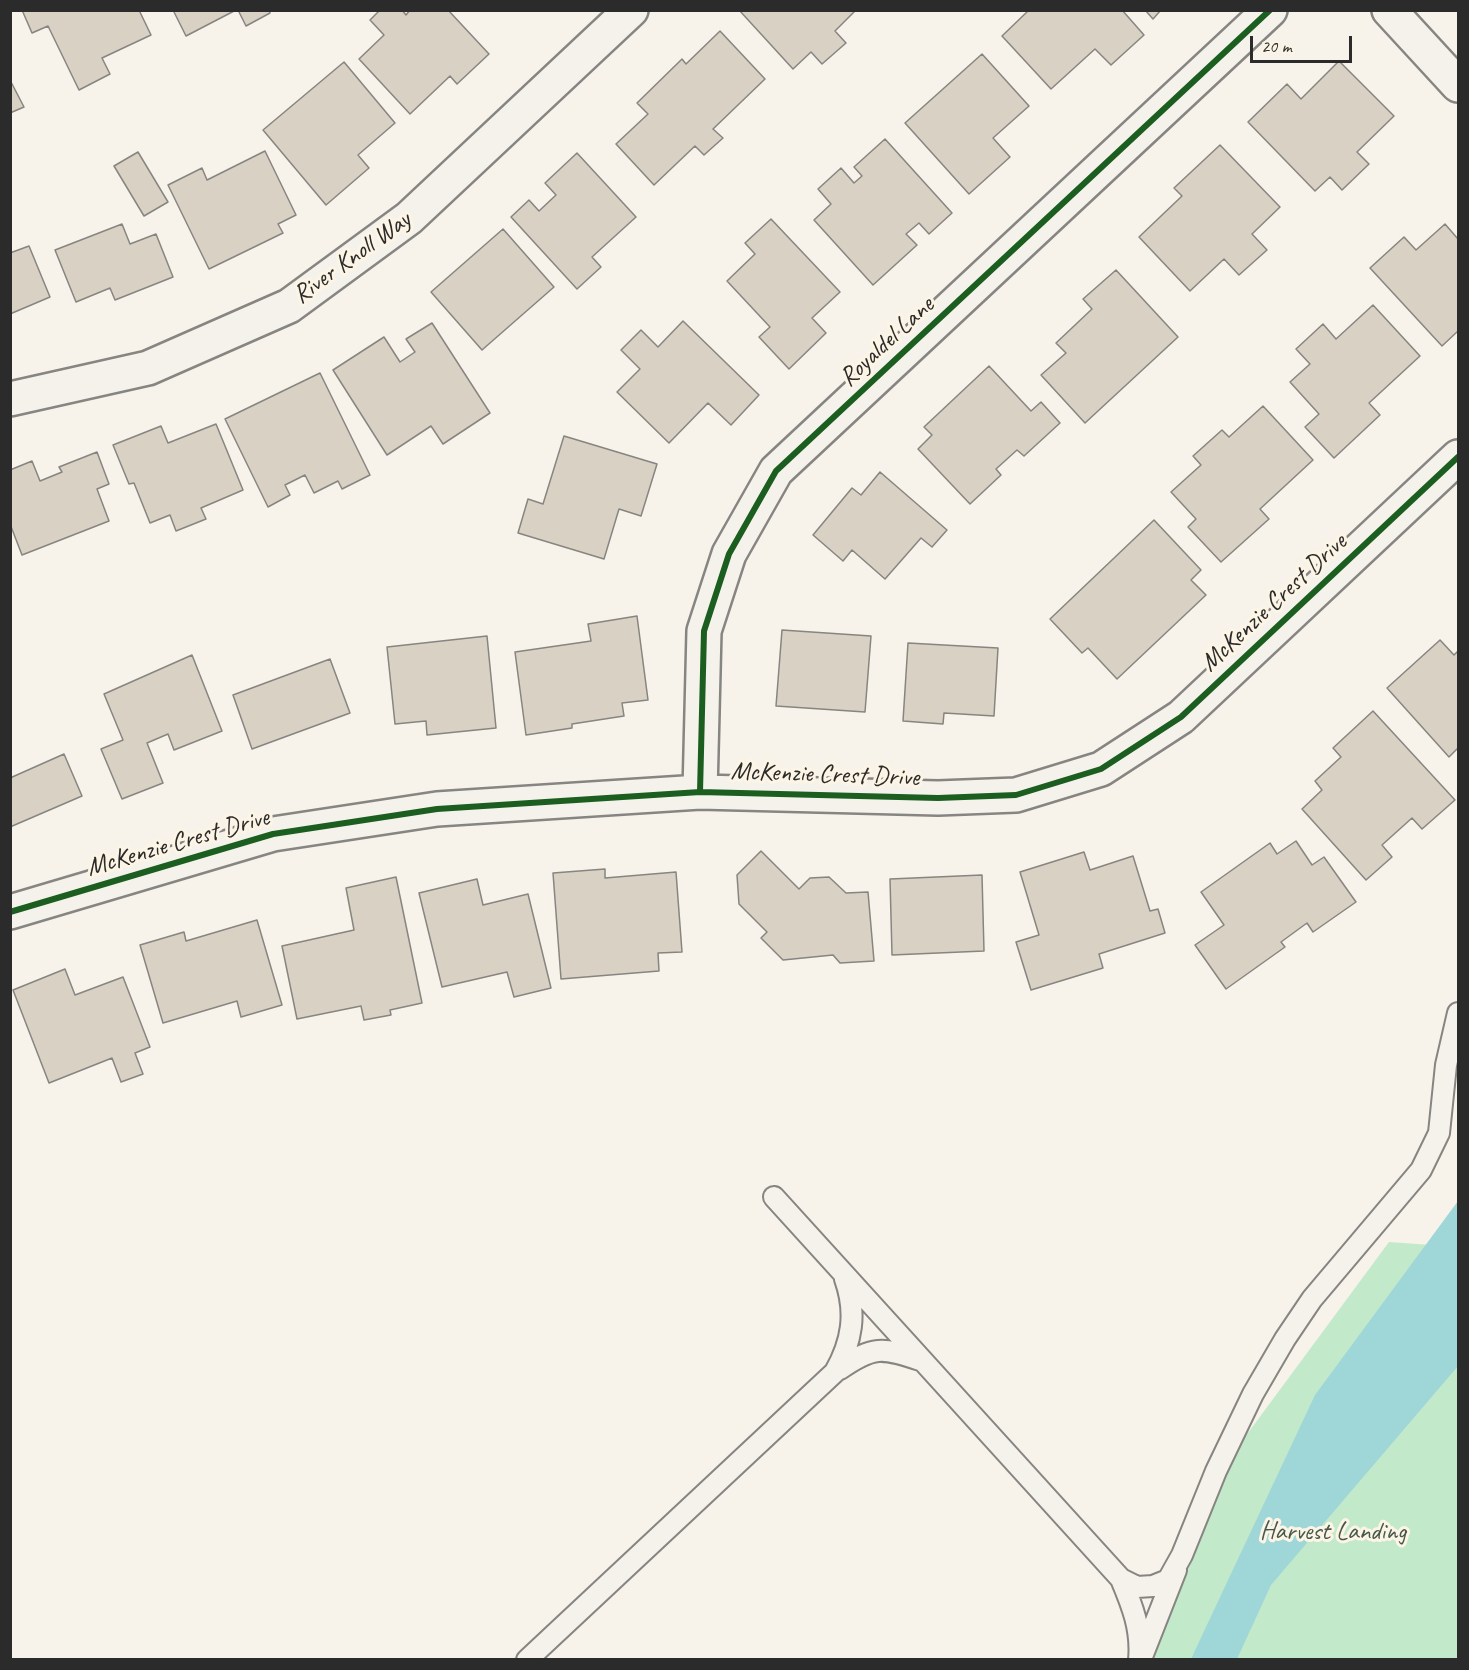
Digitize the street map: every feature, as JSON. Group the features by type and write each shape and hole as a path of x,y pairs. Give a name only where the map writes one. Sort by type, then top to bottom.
{"street":[{"name":"River Knoll Way","path":"10,399 148,368 289,306 409,218 631,10"},
{"name":"Royaldel Lane","path":"700,792 704,631 729,554 776,471 1270,10"},
{"path":"1389,10 1458,85"},
{"name":"McKenzie Crest Drive","path":"10,912 273,834 437,809 700,792 938,798 1016,795 1101,769 1181,717 1458,457"}],"lane":[{"path":"1140,1659 1216,1471 1252,1394 1312,1299 1421,1170 1438,1133 1446,1065 1458,1013"},
{"path":"774,1197 1120,1579 1132,1605 1141,1639 1140,1659"},
{"path":"835,1372 846,1352 852,1326 853,1309 843,1274"},
{"path":"527,1659 835,1372 860,1355 876,1349 892,1350 923,1361"},
{"path":"1120,1579 1137,1587 1153,1586 1168,1580 1182,1556"}],"green space":[{"name":"Harvest Landing","path":"1389,1242 1458,1247 1458,1659 1149,1660 1225,1464"}],"water":[{"path":"1458,1201 1458,1366 1271,1585 1237,1659 1191,1659 1315,1395"}],"building":[{"path":"22,10 139,10 151,35 102,58 110,74 79,90 48,26 32,33"},
{"path":"173,10 236,10 186,36"},
{"path":"238,10 269,10 270,13 246,26"},
{"path":"380,10 402,10 406,15 410,10 448,10 489,54 457,84 450,76 410,114 359,59 384,35 370,20"},
{"path":"739,10 856,10 835,31 846,43 822,64 811,52 793,69"},
{"path":"1029,10 1122,10 1144,35 1111,65 1095,49 1051,89 1002,36"},
{"path":"1145,10 1161,10 1153,19"},
{"path":"720,31 765,79 713,129 723,138 704,155 695,146 654,185 616,144 648,114 637,103 682,59 686,64"},
{"path":"982,54 1029,106 993,138 1010,157 969,194 905,123"},
{"path":"1339,61 1394,116 1357,152 1369,164 1342,190 1330,177 1315,191 1248,122 1287,84 1301,99"},
{"path":"344,62 395,123 358,155 369,168 326,205 263,130"},
{"path":"10,80 24,107 10,113"},
{"path":"885,139 952,213 929,234 919,223 906,234 917,245 873,285 814,220 831,204 818,189 841,168 854,183 862,176 854,167"},
{"path":"1220,145 1280,207 1252,234 1267,250 1239,275 1224,259 1190,291 1139,237 1182,196 1174,188"},
{"path":"265,151 296,215 278,224 283,233 209,269 168,185 202,168 207,180"},
{"path":"138,152 168,202 144,216 114,166"},
{"path":"577,153 636,217 592,257 601,267 577,289 511,217 529,200 539,211 556,195 545,183"},
{"path":"771,219 840,292 812,318 826,333 789,369 759,337 770,327 727,281 755,254 745,243"},
{"path":"122,224 130,244 156,234 173,277 115,300 110,288 76,302 55,250"},
{"path":"1445,224 1458,239 1458,331 1442,346 1370,268 1404,237 1416,250"},
{"path":"503,229 554,287 482,350 431,292"},
{"path":"29,246 50,297 10,314 10,253"},
{"path":"1116,270 1178,337 1085,423 1041,375 1066,353 1056,343 1092,309 1083,299"},
{"path":"1373,305 1420,356 1369,403 1380,415 1334,458 1305,427 1319,414 1290,382 1310,364 1296,349 1323,324 1336,339"},
{"path":"683,321 759,395 731,425 708,403 669,443 617,392 640,369 621,350 641,330 658,347"},
{"path":"432,323 490,413 443,444 431,426 387,455 333,370 384,337 400,362 415,352 406,339"},
{"path":"989,366 1031,411 1041,402 1060,423 1024,456 1017,450 996,469 1001,475 970,504 918,449 932,435 924,427"},
{"path":"320,373 370,475 342,489 338,481 314,493 305,475 285,485 290,495 268,507 225,419"},
{"path":"1263,406 1313,460 1260,509 1269,519 1221,562 1188,527 1196,519 1171,492 1201,465 1193,456 1222,430 1229,437"},
{"path":"216,424 243,490 201,508 206,519 176,531 170,515 150,523 134,483 129,484 113,445 161,426 168,443"},
{"path":"564,436 657,464 641,516 619,509 604,559 518,533 528,499 543,504"},
{"path":"97,452 109,484 97,489 109,521 22,555 10,524 10,470 32,461 40,481 62,472 59,467"},
{"path":"880,472 947,530 932,547 921,538 885,579 852,550 843,561 813,535 852,488 861,495"},
{"path":"1154,520 1201,570 1191,580 1206,595 1117,679 1088,648 1082,653 1050,619"},
{"path":"637,616 648,700 622,703 624,716 572,724 572,728 526,735 515,652 591,641 588,624"},
{"path":"782,630 871,636 865,712 776,706"},
{"path":"487,636 496,728 427,735 426,721 395,724 387,647"},
{"path":"1440,640 1454,655 1458,651 1458,748 1449,757 1387,688"},
{"path":"908,643 998,648 994,716 944,713 943,724 903,721"},
{"path":"192,655 222,731 174,750 168,734 147,743 163,783 122,799 101,749 123,740 104,694"},
{"path":"330,659 350,713 252,749 233,695"},
{"path":"1373,711 1455,800 1422,829 1412,818 1382,845 1392,857 1366,880 1302,809 1322,790 1315,781 1341,757 1333,748"},
{"path":"64,754 82,796 10,827 10,778"},
{"path":"1296,841 1312,865 1324,857 1356,902 1313,932 1307,923 1281,942 1285,947 1226,989 1195,945 1224,925 1201,892 1270,843 1277,854"},
{"path":"761,851 799,889 810,878 829,877 846,893 868,892 874,961 840,963 833,955 783,960 761,938 767,932 739,904 737,875"},
{"path":"1084,852 1090,870 1133,856 1150,911 1158,909 1165,933 1099,954 1103,968 1031,990 1016,942 1039,935 1020,872"},
{"path":"605,869 605,878 676,872 682,952 658,953 659,971 561,979 553,873"},
{"path":"982,875 984,951 892,955 890,879"},
{"path":"396,877 422,1003 390,1010 391,1015 364,1020 361,1006 297,1019 282,946 354,930 346,888"},
{"path":"477,879 483,905 528,894 551,988 514,997 507,972 442,987 419,893"},
{"path":"257,920 282,1005 241,1017 237,1001 163,1023 140,945 184,932 186,941"},
{"path":"65,969 75,995 123,977 150,1047 135,1053 143,1074 121,1082 112,1058 49,1083 13,990"}],"cycle path":[{"path":"700,792 704,631 729,554 776,471 1270,10"},
{"path":"10,912 273,834 437,809 700,792 938,798 1016,795 1101,769 1181,717 1458,457"}]}
